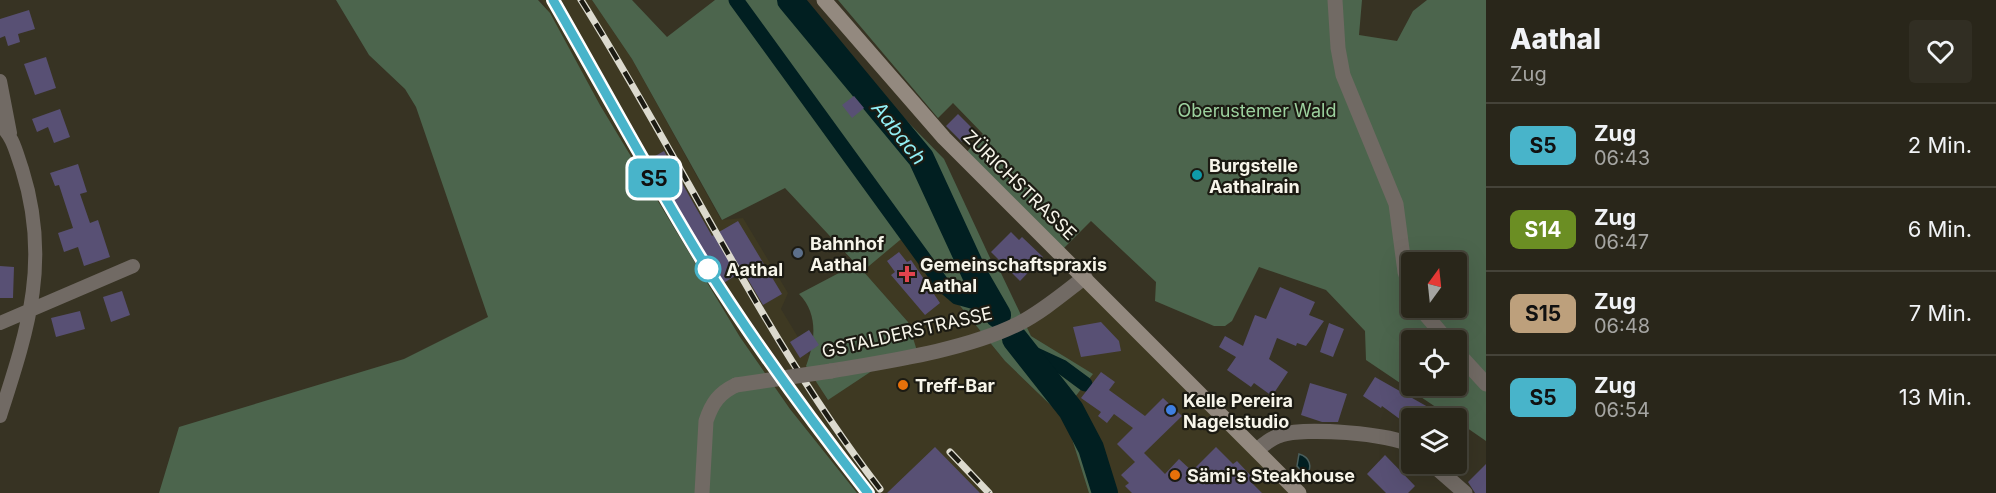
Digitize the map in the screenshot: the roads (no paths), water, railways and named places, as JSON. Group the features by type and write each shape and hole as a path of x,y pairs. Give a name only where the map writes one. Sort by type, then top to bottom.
{"main road":[{"name":"ZÜRICHSTRASSE","path":"824,0 944,138 1299,493"}],"street":[{"path":"1335,0 1338,48 1343,75 1396,204 1402,252"},
{"path":"0,81 5,129 25,179 34,228 32,308 0,416"},
{"path":"0,323 133,266"},
{"name":"GSTALDERSTRASSE","path":"702,493 706,421 710,410 726,390 736,385 831,371 958,344 1011,327 1033,315 1085,277"},
{"path":"1428,318 1439,330"},
{"path":"1467,363 1486,384"},
{"path":"1257,450 1272,438 1298,431 1380,435 1401,442"},
{"path":"1443,474 1465,493"}],"water":[{"path":"1299,454 1306,457 1309,463 1306,476 1297,466"}],"waterway":[{"path":"736,0 943,285 957,297 993,307"},
{"name":"Aabach","path":"790,0 921,158 975,275 998,315"},
{"name":"Aabach","path":"1015,339 1071,410 1091,448 1105,493"},
{"path":"1021,348 1062,367 1085,384"}],"railway":[{"path":"553,0 702,260 782,379 868,493"},
{"path":"581,0 798,371 880,489"},
{"path":"950,452 989,493"}],"train":[{"name":"S5","path":"553,0 664,197 725,296 792,394 868,493"}],"place":[{"name":"Burgstelle Aathalrain","path":"1197,175"},
{"name":"Bahnhof Aathal","path":"798,253"},
{"name":"Aathal","path":"708,269"},
{"name":"Gemeinschaftspraxis Aathal","path":"907,274"},
{"name":"Treff-Bar","path":"903,385"},
{"name":"Kelle Pereira Nagelstudio","path":"1171,410"},
{"name":"Sämi's Steakhouse","path":"1175,475"}],"park label":[{"name":"Oberustemer Wald","path":"1257,110"}]}
